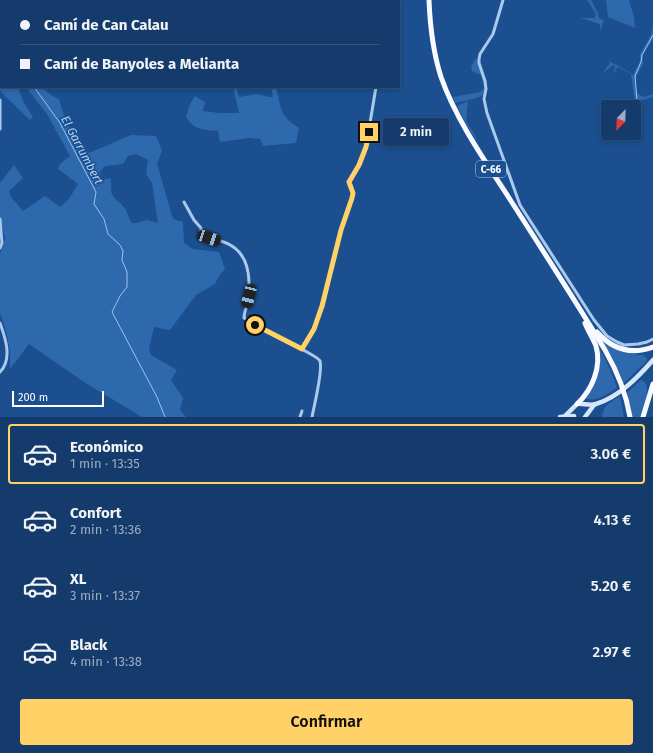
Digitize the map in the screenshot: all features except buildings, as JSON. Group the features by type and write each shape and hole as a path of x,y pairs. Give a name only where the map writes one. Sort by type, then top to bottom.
{"highway":[{"name":"C-66","path":"427,0 436,58 442,78 453,104 475,144 587,324 610,358 620,385 628,417"},
{"path":"587,324 606,341 619,348 634,351 653,347"},
{"path":"577,404 586,393 593,380 598,361 596,347 587,324"},
{"path":"643,417 653,384"}],"main road":[{"path":"562,416 577,404 594,405 618,393 640,374 653,360"},
{"path":"584,405 587,408 586,415"},
{"path":"586,415 594,405"},
{"path":"572,409 572,413 575,417"},
{"path":"562,416 575,417"}],"street":[{"path":"503,0 493,34 480,54 479,63 486,85 484,99 487,113 520,205 584,306 600,328 611,339 624,345 647,342 653,338"},
{"path":"302,349 314,329 322,306 341,230 352,198 353,193 349,182 359,165 366,147 376,88"},
{"path":"0,100 0,129"},
{"path":"184,202 194,220 199,224 201,228 201,236 218,240 240,251 246,262 248,271 249,296 244,318 302,349 320,361 317,393 312,417"},
{"path":"0,219 2,243 0,248"},
{"path":"0,323 7,345 4,364 0,372"},
{"path":"300,417 302,411"}],"shaded area":[{"path":"587,0 591,0 599,18 604,21 600,31 600,24 580,18 595,18 596,14"},
{"path":"606,0 629,0 634,17 635,28 608,17"},
{"path":"653,24 653,39 643,55 643,64 636,77 636,89 638,94 644,97 653,94 653,97 641,100 635,100 631,74 618,67 613,74 615,66 613,65 602,74 610,63 609,61 633,75 640,61 640,54 651,35"},
{"path":"476,58 485,83 485,92 477,98 455,103 453,97 480,92 484,88 481,75 472,71 471,66"},
{"path":"0,88 21,88 19,90 24,103 33,117 30,120 0,90"},
{"path":"27,88 42,88 59,99 70,129 89,153 131,135 156,136 162,150 157,164 173,219 183,222 184,243 193,249 219,252 225,269 215,284 196,295 170,330 154,327 149,349 151,355 177,370 171,380 183,398 180,410 186,417 142,417 84,382 29,344 10,369 10,352 6,331 0,313 0,254 5,239 0,216 0,183 14,165 23,178 9,191 11,197 23,211 45,196 60,207 69,199 78,184 58,169 60,164 70,156 47,114","holes":["136,154 148,160 146,174 152,183 158,223 147,220 132,223 125,208 114,198 111,191 110,178 103,180 99,173 105,166 123,164 128,156"]},
{"path":"233,88 236,88 239,97 257,94 273,97 271,88 276,88 280,106 284,115 292,124 299,128 296,143 263,146 260,139 249,138 220,142 218,131 196,127 192,125 186,117 190,104 195,96 205,102 203,111 239,113"},
{"path":"468,101 466,121 475,135 477,142 457,106"},
{"path":"601,339 620,351 643,355 647,358 647,361 624,383 613,359"},
{"path":"598,345 610,369 617,388 597,399 588,399 584,398 596,375"},
{"path":"641,380 645,382 647,396 641,417 632,417 627,393"},
{"path":"620,396 624,417 602,417 606,407"}],"waterway":[{"path":"637,100 635,76 641,62 642,55 653,35"},
{"name":"El Garrumbert","path":"35,88 60,123 96,192 94,204 104,219 108,234 120,245 123,251 122,260 127,272 127,287 120,296 112,312 157,397 165,417"}],"route":[{"path":"255,325 302,349 314,329 322,306 341,230 352,198 353,193 349,182 359,165 366,147 369,132"}]}
